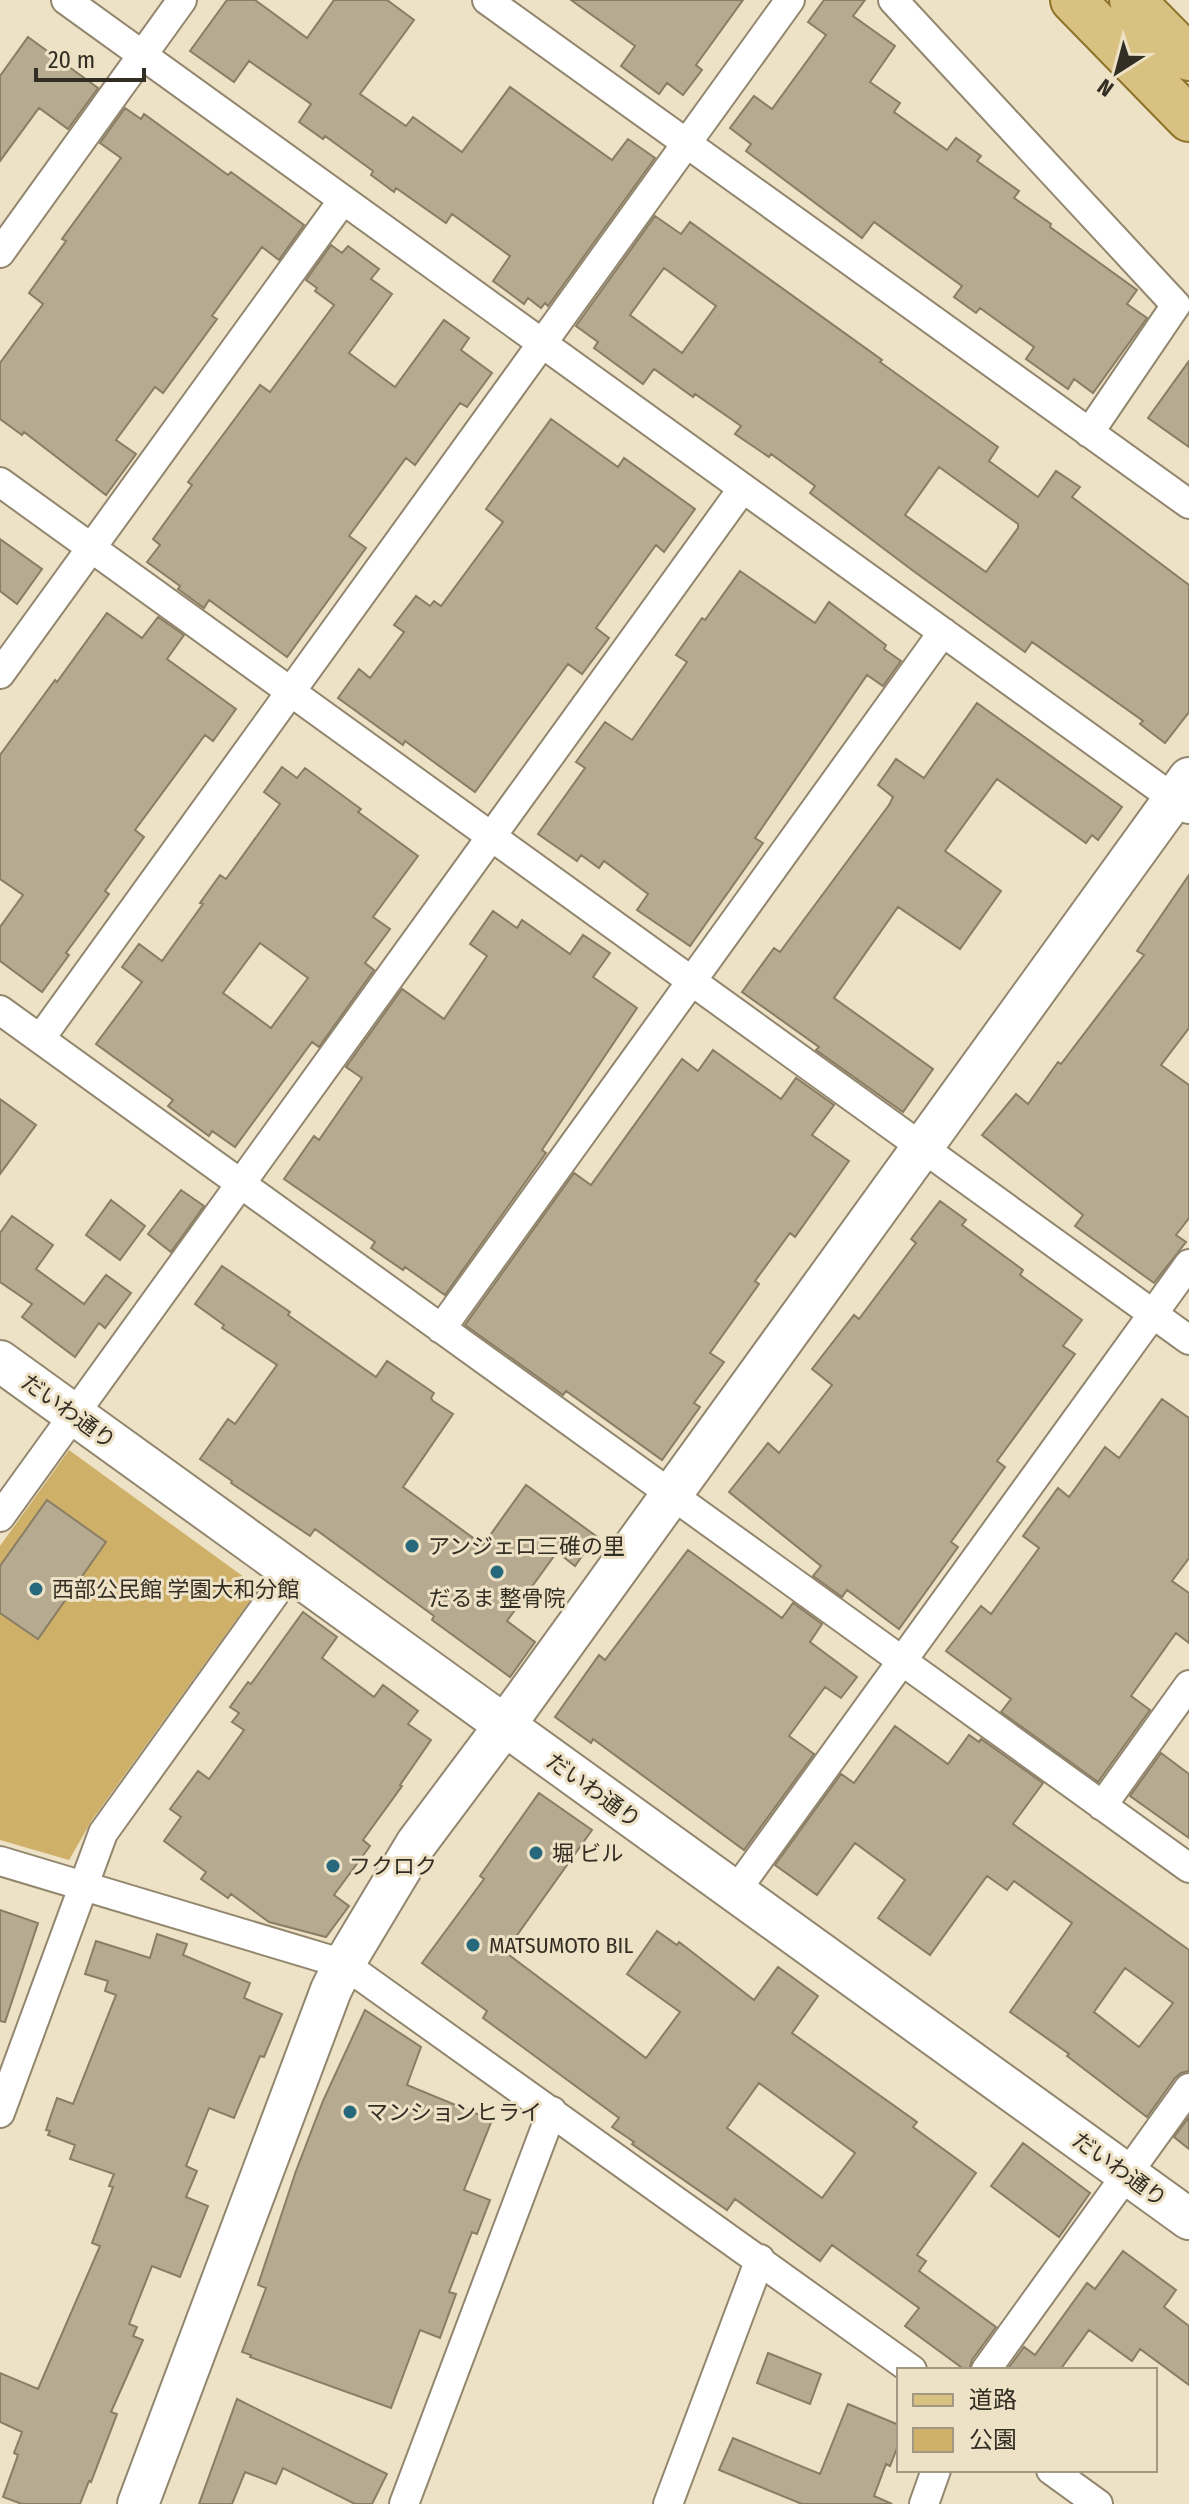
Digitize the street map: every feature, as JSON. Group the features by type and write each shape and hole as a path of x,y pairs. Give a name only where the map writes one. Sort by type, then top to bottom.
{"main road":[{"path":"1073,0 1189,119"},
{"path":"1132,0 1189,58"}],"street":[{"path":"66,0 943,632 1184,795 922,1147 416,1844 331,1990 138,2504"},
{"path":"0,253 182,0"},
{"path":"487,0 1189,504"},
{"path":"40,1039 790,0"},
{"path":"893,0 1176,305 1089,433"},
{"path":"0,674 343,200"},
{"path":"0,482 1189,1340"},
{"path":"0,1517 743,488"},
{"path":"441,1329 943,632"},
{"path":"0,1010 1189,1868"},
{"path":"735,1892 1189,1264"},
{"name":"だいわ通り","path":"0,1361 1189,2219"},
{"path":"0,2113 103,1833 291,1571"},
{"path":"1102,1806 1189,1685"},
{"path":"0,1861 344,1964 909,2368"},
{"path":"987,2368 1189,2088"},
{"path":"404,2504 552,2111"},
{"path":"668,2504 760,2259"},
{"path":"924,2504 935,2472"},
{"path":"1054,2472 1098,2504"}],"green space":[{"path":"69,1450 259,1588 92,1820 69,1860 0,1840 0,1546"}],"building":[{"path":"227,0 255,0 307,38 334,0 387,0 414,20 360,94 406,126 413,117 462,152 510,87 612,160 628,139 655,158 548,306 545,303 541,308 528,298 524,304 493,281 510,256 452,214 446,223 396,188 394,192 371,175 373,171 325,136 323,139 299,122 311,104 249,61 234,82 190,51"},
{"path":"571,0 743,0 696,65 702,70 683,95 667,83 659,94 621,66 635,46"},
{"path":"824,0 865,0 853,16 895,46 870,82 900,103 894,112 947,150 956,138 981,156 977,161 1019,191 1014,198 1137,290 1127,304 1147,318 1093,393 1074,379 1068,389 1026,359 1034,347 980,308 976,313 954,297 962,286 874,222 862,238 746,151 751,144 730,128 754,96 772,109 826,35 808,22"},
{"path":"28,37 98,88 68,129 39,108 0,161 0,76"},
{"path":"125,108 141,119 144,114 304,225 279,260 262,247 212,316 217,319 163,393 155,387 116,440 136,454 106,495 24,432 22,435 0,419 0,363 43,304 29,293 66,241 62,239 121,158 100,143"},
{"path":"655,216 681,234 690,222 998,447 989,461 1038,497 1056,471 1080,487 1072,497 1189,585 1189,712 1165,743 1140,724 1143,721 1032,642 1025,652 912,570 810,493 815,486 771,454 769,457 735,434 741,426 654,369 643,384 594,348 598,342 576,326","holes":["664,268 716,306 682,353 630,315","939,467 1018,524 986,572 905,515"]},
{"path":"331,245 342,253 348,246 379,269 371,279 392,294 349,353 395,387 444,320 469,338 461,350 492,373 467,407 460,403 415,465 406,458 349,536 366,548 287,657 209,600 204,608 147,562 160,545 153,539 192,485 188,482 260,385 270,392 334,305 306,280"},
{"path":"1189,361 1189,447 1148,418"},
{"path":"551,419 618,467 624,458 695,509 664,552 656,545 596,628 609,638 582,674 568,664 475,792 405,741 403,745 338,698 359,669 370,678 404,632 394,625 416,596 430,606 434,601 441,606 503,522 486,509"},
{"path":"0,539 42,569 17,604 0,591"},
{"path":"740,571 815,623 829,602 886,645 884,649 901,661 883,686 867,675 755,838 763,843 690,946 637,910 648,894 604,861 599,868 581,855 577,861 538,834 585,768 576,762 605,722 632,740 687,662 676,655"},
{"path":"107,613 142,638 158,617 184,635 167,659 236,709 213,741 205,735 135,830 144,837 105,891 109,894 42,992 0,961 0,927 23,895 0,879 0,755"},
{"path":"977,703 1122,807 1098,840 1092,835 1086,843 997,779 945,851 1001,891 960,949 898,907 834,998 933,1069 903,1112 742,992 774,948 780,952 889,805 893,797 878,785 896,759 924,778"},
{"path":"282,767 297,778 305,768 418,856 373,917 390,929 365,963 374,970 319,1047 312,1042 235,1147 212,1131 209,1136 168,1106 173,1100 96,1044 142,982 122,967 139,944 162,961 220,875 226,879 280,804 264,792","holes":["260,943 308,978 271,1028 223,993"]},
{"path":"1189,875 1189,1028 1161,1065 1189,1085 1189,1218 1176,1235 1186,1242 1154,1283 1075,1226 1083,1215 982,1135 1016,1094 1028,1104 1058,1062 1061,1064 1144,955 1137,951"},
{"path":"493,911 517,928 522,920 570,954 583,935 610,953 593,977 637,1008 542,1150 546,1153 445,1295 371,1248 375,1242 284,1179 314,1136 319,1140 362,1078 346,1067 402,989 444,1019 487,956 470,944"},
{"path":"713,1050 781,1099 796,1078 834,1105 812,1135 849,1161 795,1237 790,1233 755,1281 759,1284 710,1353 724,1362 694,1403 700,1407 662,1460 566,1391 563,1395 465,1325 574,1173 591,1185 682,1059 698,1071"},
{"path":"0,1099 36,1125 0,1174"},
{"path":"181,1190 204,1206 171,1252 148,1234"},
{"path":"111,1200 145,1226 120,1260 86,1235"},
{"path":"940,1201 966,1220 962,1225 1023,1270 1020,1275 1082,1320 1063,1346 1075,1354 997,1461 1005,1467 951,1542 958,1547 899,1629 847,1590 842,1597 813,1576 821,1566 729,1492 768,1443 779,1453 832,1385 812,1369 854,1315 859,1319 916,1243 911,1239"},
{"path":"12,1216 53,1245 36,1269 84,1304 106,1275 131,1293 105,1328 99,1323 75,1357 22,1317 32,1304 0,1282 0,1233"},
{"path":"222,1266 290,1312 288,1315 376,1377 387,1361 434,1393 433,1401 453,1414 403,1487 483,1545 526,1485 596,1536 575,1566 557,1552 507,1621 535,1642 510,1677 432,1620 434,1616 315,1529 310,1536 200,1459 228,1419 235,1424 277,1365 222,1328 224,1325 195,1304"},
{"path":"1162,1399 1189,1418 1189,1558 1172,1581 1189,1593 1189,1643 1176,1633 1131,1696 1150,1710 1098,1782 1001,1712 1011,1699 946,1651 981,1606 991,1614 1039,1548 1023,1536 1058,1488 1069,1497 1105,1447 1119,1458"},
{"name":"西部公民館 学園大和分館","path":"47,1500 106,1542 38,1639 0,1613 0,1566"},
{"path":"688,1550 782,1618 793,1603 822,1624 810,1642 857,1677 841,1698 825,1687 789,1736 814,1754 744,1850 593,1739 591,1743 555,1717 599,1655 605,1660"},
{"path":"303,1612 337,1637 322,1658 374,1697 383,1685 418,1711 408,1724 431,1740 363,1840 370,1846 334,1895 349,1906 326,1937 269,1922 231,1894 228,1898 201,1879 206,1872 164,1841 181,1817 170,1809 198,1771 209,1779 244,1730 232,1722 239,1713 230,1707 248,1682 251,1684"},
{"path":"895,1726 948,1764 969,1735 979,1742 981,1739 1043,1783 1013,1824 1189,1950 1189,2071 1175,2078 1147,2117 1067,2056 1069,2054 1010,2012 1072,1923 1014,1881 1007,1890 987,1876 930,1955 878,1918 905,1880 855,1843 817,1895 775,1865 841,1774 854,1783","holes":["1125,1968 1173,2003 1139,2047 1094,2012"]},
{"path":"1161,1753 1189,1774 1189,1838 1130,1796"},
{"path":"539,1793 592,1830 505,1952 646,2058 680,2012 627,1974 657,1931 677,1945 679,1942 754,2000 778,1967 818,1996 792,2033 917,2122 913,2127 976,2173 917,2255 926,2261 919,2271 996,2327 970,2368 962,2368 905,2326 919,2308 832,2245 820,2261 735,2199 727,2210 632,2144 634,2142 612,2127 619,2118 483,2018 487,2011 422,1963 484,1879 480,1876","holes":["759,2083 855,2153 822,2198 727,2128"]},
{"path":"0,1910 38,1923 5,2022 0,2021"},
{"path":"157,1934 187,1944 183,1955 250,1983 244,1998 282,2014 234,2118 209,2108 186,2166 197,2171 186,2197 208,2206 180,2277 152,2266 129,2324 137,2327 133,2336 143,2340 111,2412 117,2414 80,2504 22,2504 3,2497 18,2455 14,2453 22,2432 0,2422 0,2373 38,2389 100,2246 92,2243 113,2187 109,2186 114,2174 70,2159 75,2145 48,2135 50,2131 46,2130 57,2098 73,2104 116,1995 105,1991 108,1981 85,1974 96,1941 150,1958"},
{"path":"365,2010 421,2047 407,2085 492,2120 464,2190 490,2200 477,2234 472,2232 449,2292 456,2294 440,2338 420,2330 391,2408 242,2352 266,2288 258,2285 296,2171 323,2101"},
{"path":"1189,2117 1189,2149 1174,2137"},
{"path":"1023,2143 1090,2193 1059,2237 991,2186"},
{"path":"1123,2251 1176,2290 1164,2307 1189,2326 1189,2385 1140,2349 1132,2361 1089,2330 1061,2368 1008,2368 1024,2347 1035,2355 1087,2283 1095,2289"},
{"path":"768,2353 821,2374 810,2404 757,2383"},
{"path":"237,2399 387,2474 372,2504 355,2504 283,2468 276,2484 245,2472 232,2504 199,2504"},
{"path":"848,2404 897,2424 897,2448 890,2466 886,2464 874,2496 892,2504 802,2504 719,2470 733,2438 820,2474"}],"place":[{"name":"アンジェロ三碓の里","path":"412,1546"},
{"name":"だるま 整骨院","path":"497,1572"},
{"name":"西部公民館 学園大和分館","path":"36,1589"},
{"name":"堀 ビル","path":"536,1853"},
{"name":"フクロク","path":"333,1866"},
{"name":"MATSUMOTO BIL","path":"473,1945"},
{"name":"マンションヒライ","path":"350,2112"}]}
